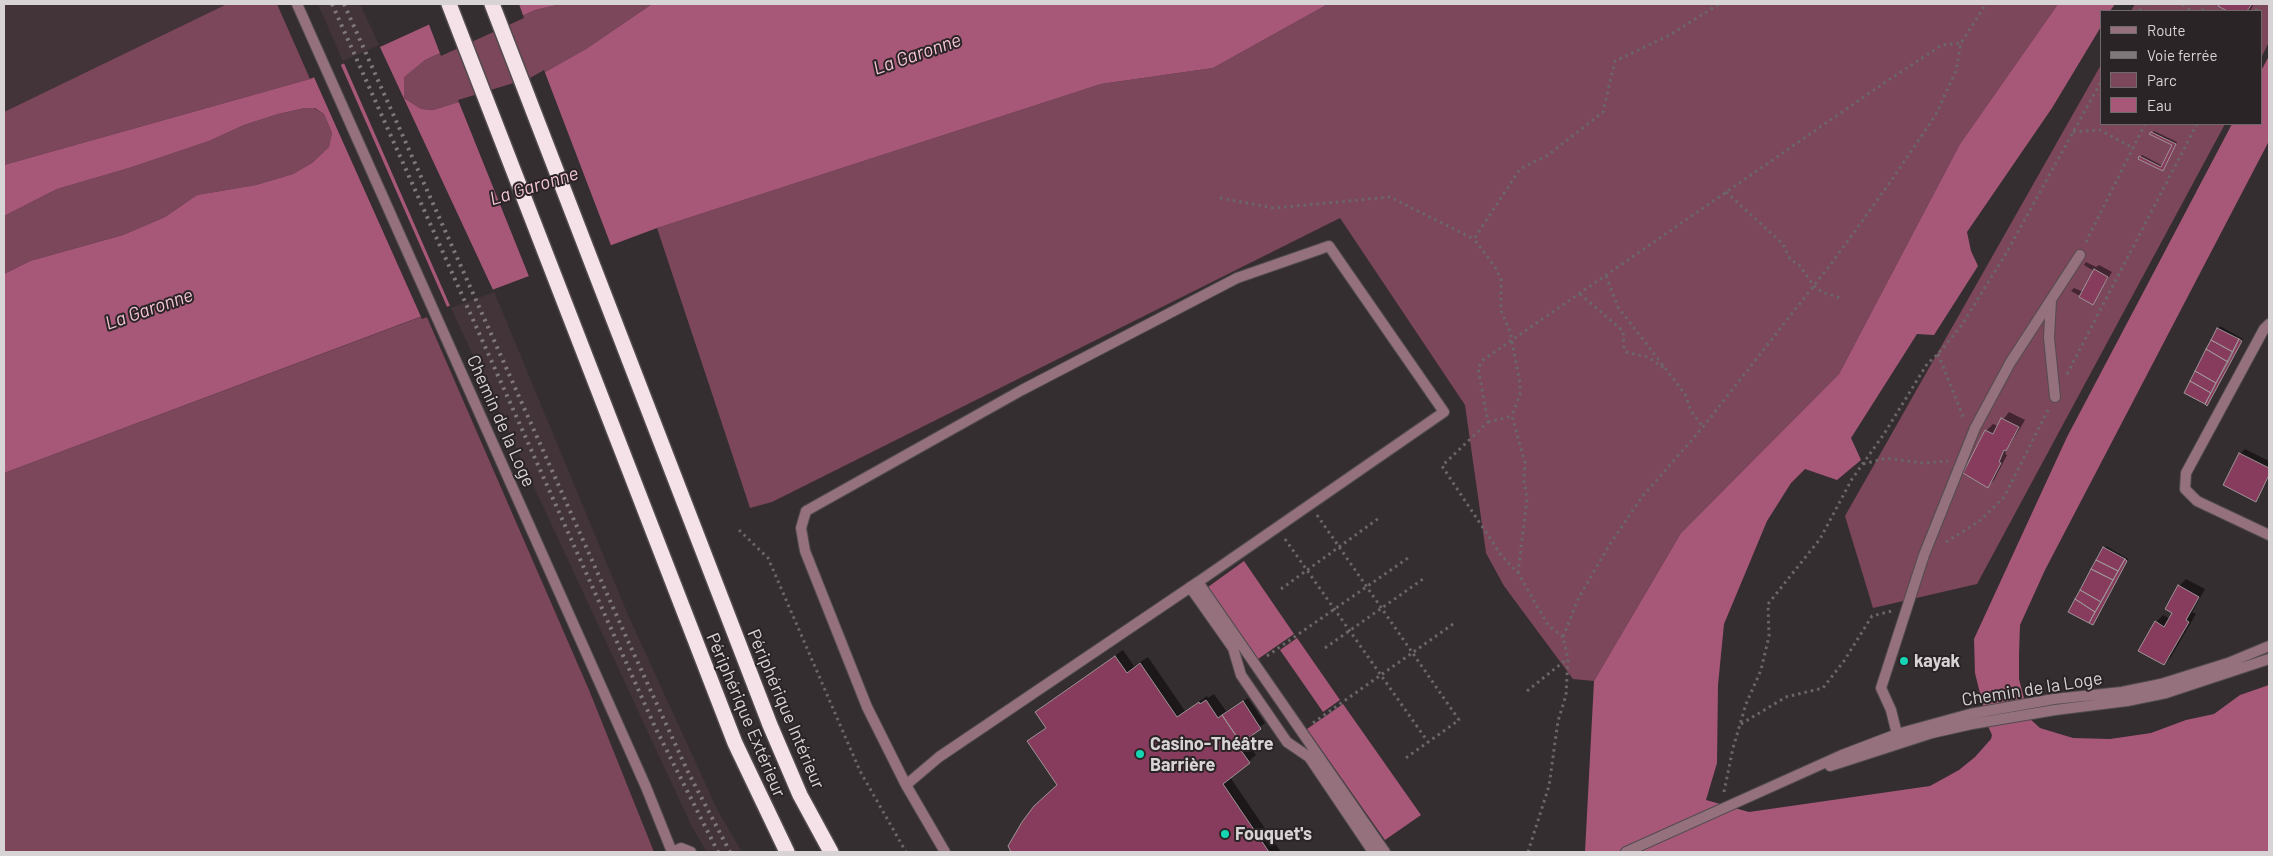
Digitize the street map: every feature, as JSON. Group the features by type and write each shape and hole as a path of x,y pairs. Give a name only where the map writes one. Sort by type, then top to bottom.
{"highway":[{"name":"Périphérique Extérieur","path":"449,4 735,743 787,852"},
{"name":"Périphérique Intérieur","path":"492,4 770,726 800,794 831,852"}],"street":[{"name":"Chemin de la Loge","path":"297,4 597,676 646,787 672,852"},
{"path":"906,784 954,747 1068,672 1444,412 1329,246 1237,278 1022,390 806,511 800,528 805,551 867,707 906,784 945,852"},
{"path":"1897,734 1891,710 1881,688 1924,556 1975,428 2010,364 2080,255"},
{"path":"2052,299 2050,338 2055,396"},
{"path":"2269,324 2264,329 2186,473 2185,490 2197,501 2269,535"},
{"path":"1194,584 1255,664 1385,852"},
{"path":"1194,584 1233,648 1241,674 1287,742 1309,757 1373,852"},
{"name":"Chemin de la Loge","path":"1626,852 1802,774 1842,754 1897,734 2160,684 2228,662 2269,646"},
{"name":"Chemin de la Loge","path":"2054,704 2127,701 2166,693 2269,658"},
{"name":"Chemin de la Loge","path":"1802,774 1971,719"},
{"path":"672,852 681,848 691,852"}],"path":[{"path":"1474,239 1520,169 1548,155 1603,112 1616,61 1670,35 1719,4"},
{"path":"1528,852 1549,786 1558,722 1566,695 1568,658 1563,637 1579,597 1616,536 1642,498 1703,427 1814,286 1892,181 1935,116 1956,71 1961,43 1986,4"},
{"path":"1488,422 1478,368 1483,360 1919,60 1942,45 1961,43"},
{"path":"1724,793 1733,748 1746,704 1761,670 1769,636 1768,604 1820,539 1852,479 1927,364 1938,354 1961,326 2004,257 2100,84"},
{"path":"2080,255 2144,125"},
{"path":"1924,556 1954,535 1981,520 2004,497 2196,125"},
{"path":"2073,132 2100,130 2133,148"},
{"path":"1726,192 1783,244 1790,260 1799,265 1814,286 1822,292 1840,298"},
{"path":"1220,198 1274,208 1390,197 1474,239 1495,267 1501,279 1501,311 1513,340 1520,388 1512,416 1525,463 1524,482 1527,499 1518,573"},
{"path":"1606,276 1618,307 1668,370 1685,394 1691,412 1703,427"},
{"path":"1580,294 1623,331 1626,352 1648,357 1668,370"},
{"path":"1938,354 1964,419 1975,428"},
{"path":"1512,416 1488,422 1442,466 1502,555 1518,573 1548,625 1563,637"},
{"path":"1863,464 1887,458 1922,462 1961,461"},
{"path":"1310,505 1460,720 1403,760"},
{"path":"1281,589 1379,518"},
{"path":"1281,524 1283,536 1428,742"},
{"path":"739,530 768,558 860,771 906,852"},
{"path":"1255,664 1408,558"},
{"path":"1325,648 1423,579"},
{"path":"1741,724 1786,697 1823,688 1844,661 1872,616 1907,607"},
{"path":"1301,732 1453,624"},
{"path":"1527,691 1568,658"}],"shaded area":[{"path":"4,4 227,4 4,112"},
{"path":"318,4 360,4 493,289 629,617 718,811 742,852 707,852 692,827 450,306"}],"green space":[{"path":"227,4 277,4 310,79 4,165 4,112"},
{"path":"561,4 652,4 586,49 531,80 433,110 421,109 404,98 404,76 425,60 535,10"},
{"path":"1328,4 2058,4 1960,144 1839,374 1681,533 1594,681 1573,679 1504,586 1486,553 1465,405 1340,218 772,502 750,508 657,228 1101,84 1213,68"},
{"path":"2135,4 2269,4 2269,42 2263,54 2263,10 2132,10"},
{"path":"2100,67 2100,125 2224,125 1977,584 1873,608 1845,516"},
{"path":"305,108 314,108 324,114 332,133 329,147 312,163 293,174 256,185 197,195 165,217 123,235 30,261 4,274 4,216 57,189 129,168 209,141 244,125"},
{"path":"426,315 589,690 654,852 4,852 4,473"}],"water":[{"name":"La Garonne","path":"474,4 561,4 535,10 425,60 404,77 404,98 421,109 433,110 531,80 586,49 652,4 1328,4 1213,68 1101,84 657,228 4,473 4,274 30,261 123,235 165,217 197,195 256,185 293,174 312,163 329,147 332,133 324,114 315,108 305,108 278,114 244,125 209,141 129,168 57,189 4,216 4,165 310,79"},
{"path":"2058,4 2115,4 2111,10 2100,10 2100,28 2052,108 1967,232 1971,251 1978,266 1934,335 1917,334 1851,438 1861,460 1837,480 1805,469 1791,483 1767,521 1724,624 1718,685 1717,763 1706,800 1749,812 1930,786 1959,770 1975,757 1991,739 1992,735 1975,673 1974,639 2067,437 2231,125 2263,125 2263,67 2269,56 2269,141 2045,570 2020,625 2019,679 2029,718 2040,728 2073,738 2110,739 2151,733 2186,720 2214,714 2240,695 2269,685 2269,852 1585,852 1594,681 1681,533 1839,374 1960,144"},
{"path":"1244,561 1294,634 1258,659 1208,587"},
{"path":"1297,638 1340,700 1323,712 1280,650"},
{"path":"1343,704 1421,815 1385,840 1307,729"}],"pier":[{"path":"468,4 519,4 524,18 441,56 428,22"},
{"path":"379,45 494,292 451,308 343,61"},
{"path":"340,63 448,309 422,319 313,75"},
{"path":"544,70 612,248 530,279 458,100 530,78"}],"building":[{"path":"2219,4 2252,4 2248,10 2225,10 2218,6"},
{"path":"2151,132 2176,144 2163,171 2138,159 2139,156 2161,167 2172,145 2149,134"},
{"path":"2094,269 2108,277 2093,305 2079,297"},
{"path":"2217,328 2239,339 2233,352 2211,340"},
{"path":"2239,339 2242,341 2207,406 2205,404"},
{"path":"2211,340 2233,352 2228,362 2206,349"},
{"path":"2206,349 2228,362 2216,383 2195,371"},
{"path":"2195,371 2216,383 2211,393 2190,381"},
{"path":"2190,381 2211,393 2205,404 2184,393"},
{"path":"2001,418 2019,427 2006,451 2004,450 1999,462 2001,463 1988,488 1963,473 1985,430 1993,434"},
{"path":"2239,453 2269,468 2269,475 2256,502 2223,485"},
{"path":"2103,547 2125,559 2118,571 2096,560"},
{"path":"2125,559 2127,561 2093,625 2089,623"},
{"path":"2096,560 2118,571 2113,580 2091,569"},
{"path":"2091,569 2113,580 2101,602 2080,590"},
{"path":"2178,585 2199,597 2186,620 2189,622 2164,665 2138,651 2155,621 2164,627 2172,613 2165,609"},
{"path":"2080,590 2101,602 2095,612 2075,599"},
{"path":"2075,599 2095,612 2089,623 2068,612"},
{"name":"Casino-Théâtre Barrière","path":"1115,656 1127,673 1140,663 1177,717 1199,702 1200,704 1206,700 1218,718 1222,715 1241,743 1237,745 1250,763 1223,784 1269,852 1011,852 1008,846 1022,822 1034,806 1057,785 1027,741 1046,728 1035,712"},
{"path":"1243,701 1261,729 1241,743 1222,715"}],"railway":[{"path":"332,4 655,727 718,852"},
{"path":"344,4 628,641 688,772 730,852"}],"place":[{"name":"kayak","path":"1904,661"},
{"name":"Casino-Théâtre Barrière","path":"1140,754"},
{"name":"Fouquet's","path":"1225,834"}]}
